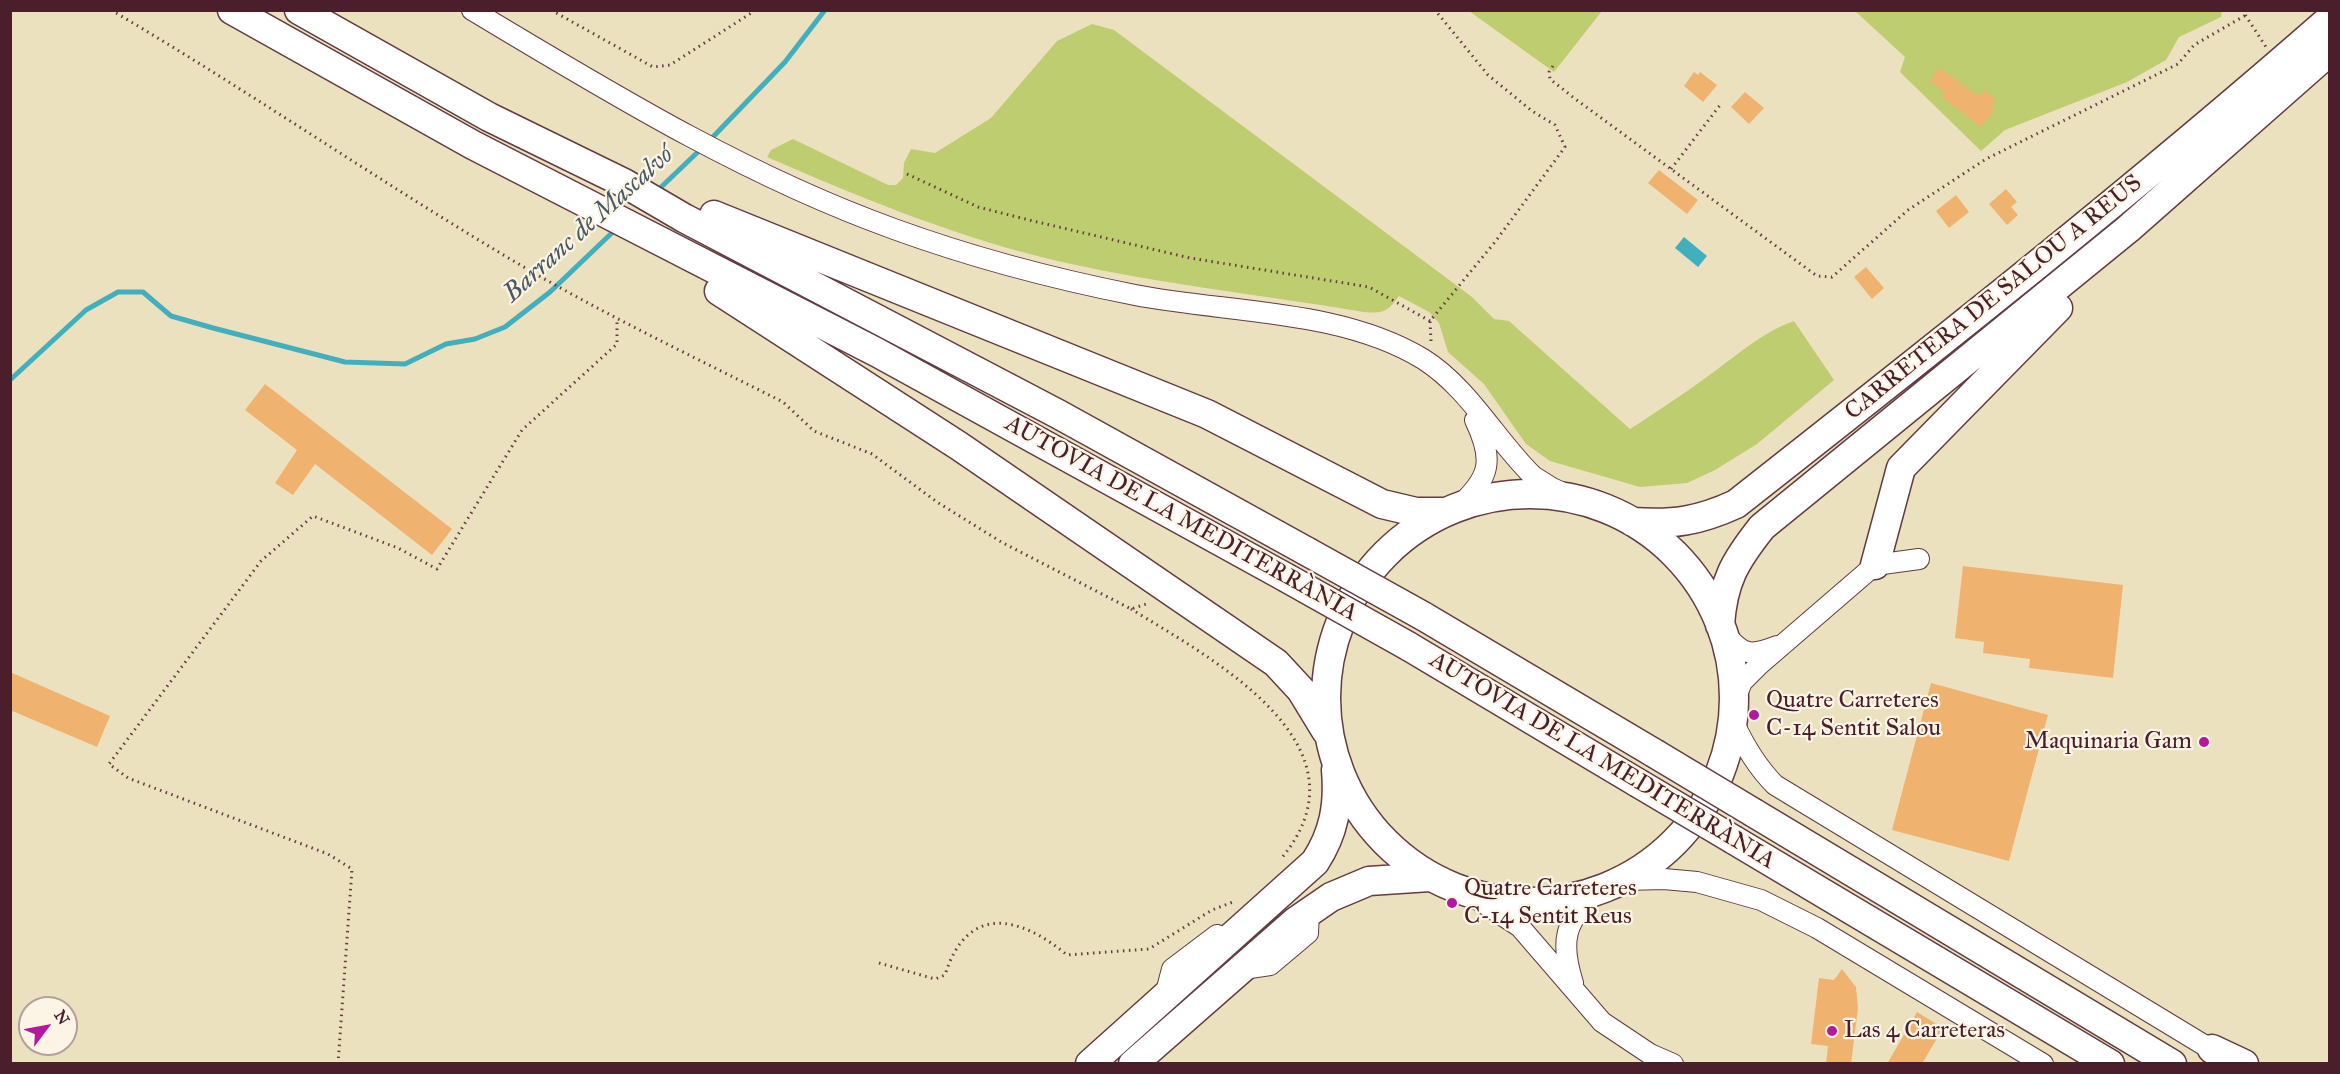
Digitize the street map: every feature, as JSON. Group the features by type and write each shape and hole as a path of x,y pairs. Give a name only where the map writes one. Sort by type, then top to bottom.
{"highway":[{"name":"AUTOVIA DE LA MEDITERRÀNIA","path":"232,10 472,145 585,202 621,224 878,353 1408,646 2110,1064"},
{"name":"AUTOVIA DE LA MEDITERRÀNIA","path":"299,10 489,117 691,213 1423,616 2172,1064"},
{"name":"CARRETERA DE SALOU A REUS","path":"1633,522 1666,524 1686,522 1714,514 1736,504 2038,266 2201,132 2330,19"},
{"path":"1722,629 1722,603 1728,576 1742,552 1762,527 2128,229 2330,51"},
{"path":"621,224 673,264 758,314 959,446 1174,596 1276,663 1289,675 1332,748 1344,784 1372,827 1396,852 1430,877 1468,893 1500,901 1532,903 1565,900 1597,892 1625,880 1671,847 1696,818 1719,776 1734,711 1731,666 1722,629 1705,594 1685,566 1661,542 1633,522 1579,500 1549,495 1518,494 1487,498 1451,509 1416,512 1382,504 1207,414 691,213"},
{"path":"1875,565 1901,468 2094,273 2128,229"},
{"path":"1090,1064 1302,875 1324,848 1335,819 1332,748 1326,702 1328,668 1336,635 1349,604 1366,575 1389,550 1416,529 1451,509"},
{"path":"1133,1064 1240,969 1309,911 1331,897 1369,881 1430,877"},
{"path":"2223,1056 2244,1064"}],"street":[{"path":"472,10 660,123 757,173 894,230 993,260 1136,295 1318,321 1386,340 1425,360 1462,394 1533,476 1579,500"},
{"path":"1451,509 1483,480 1488,456 1485,441 1462,394"},
{"path":"1919,559 1875,565 1743,682 1734,711 1754,760 1775,785 2223,1056"},
{"path":"1722,629 1743,652 1753,654 1790,640"},
{"path":"1625,880 1664,879 1697,882 1761,900 1817,928 2043,1064"},
{"path":"1576,991 1565,958 1566,942 1576,912 1597,892"},
{"path":"1468,893 1520,927 1602,1022 1650,1054 1673,1064"}],"path":[{"path":"111,10 165,42 364,170 519,264 617,318 783,402 814,431 872,454 937,502 1003,543 1131,609 1239,678 1284,721 1301,750 1308,777 1309,800 1305,819 1293,845 1278,862"},
{"path":"551,10 652,67 670,65 756,10"},
{"path":"1425,360 1431,342 1430,321 1495,242 1565,147 1556,125 1532,111 1488,75 1435,10"},
{"path":"2242,10 2277,65"},
{"path":"1554,66 1549,72 1550,79 1817,276 1832,278 1908,210 1986,159 2178,64 2194,45 2246,15"},
{"path":"1671,169 1721,104"},
{"path":"907,174 978,207 1029,220 1190,258 1369,287 1430,321"},
{"path":"338,1064 352,869 328,854 128,778 109,764 261,561 313,516 398,548 437,569 522,430 617,344 617,318"},
{"path":"1131,609 1174,596"},
{"path":"879,963 935,979 945,975 955,950 967,936 989,924 1005,922 1035,931 1066,954 1077,956 1102,950 1149,949 1212,910 1238,899"}],"green space":[{"path":"1469,11 1602,11 1554,72"},
{"path":"1855,11 2222,11 2221,17 2179,37 2166,60 2127,82 2005,130 1981,151 1900,72 1905,57"},
{"path":"1092,24 1114,30 1472,297 1494,319 1509,321 1630,429 1762,337 1794,321 1834,380 1757,444 1715,470 1687,483 1640,487 1550,461 1526,444 1484,384 1448,352 1439,323 1429,312 1399,296 1385,310 1364,312 1162,281 1081,266 1041,257 936,225 767,157 771,150 793,139 888,185 896,185 903,178 904,163 911,149 935,153 991,118 1057,41"}],"water":[{"path":"1684,237 1707,256 1698,267 1675,248"}],"building":[{"path":"1939,68 1979,96 1984,90 1996,100 1991,106 1995,109 1981,127 1941,96 1944,92 1930,81"},
{"path":"1694,72 1698,75 1700,72 1717,85 1703,102 1684,86"},
{"path":"1745,92 1764,108 1749,124 1731,107"},
{"path":"1659,170 1698,200 1687,214 1648,183"},
{"path":"2006,189 2017,202 2011,207 2018,215 2007,225 1989,204"},
{"path":"1956,195 1969,212 1949,228 1936,211"},
{"path":"1866,267 1884,288 1872,299 1854,277"},
{"path":"265,384 452,529 432,555 315,464 293,495 275,483 297,450 245,410"},
{"path":"1963,566 2123,585 2113,678 2029,668 2030,659 1983,653 1984,642 1955,638"},
{"path":"10,672 110,716 97,747 10,710"},
{"path":"1931,683 2048,715 2009,861 1892,830"},
{"path":"1842,969 1856,987 1858,1008 1851,1064 1826,1064 1828,1046 1811,1044 1819,978 1834,980"},
{"path":"1917,1012 1943,1028 1922,1064 1887,1064"}],"waterway":[{"name":"Barranc de Mascalvó","path":"709,141 785,62 825,10"},
{"name":"Barranc de Mascalvó","path":"657,191 702,148"},
{"name":"Barranc de Mascalvó","path":"10,380 86,310 118,292 143,292 171,316 345,362 405,364 446,344 475,339 505,327 550,292 617,228"}],"place":[{"name":"Quatre Carreteres C-14 Sentit Salou","path":"1754,715"},
{"name":"Maquinaria Gam","path":"2204,742"},
{"name":"Quatre Carreteres C-14 Sentit Reus","path":"1452,903"},
{"name":"Las 4 Carreteras","path":"1832,1031"}]}
